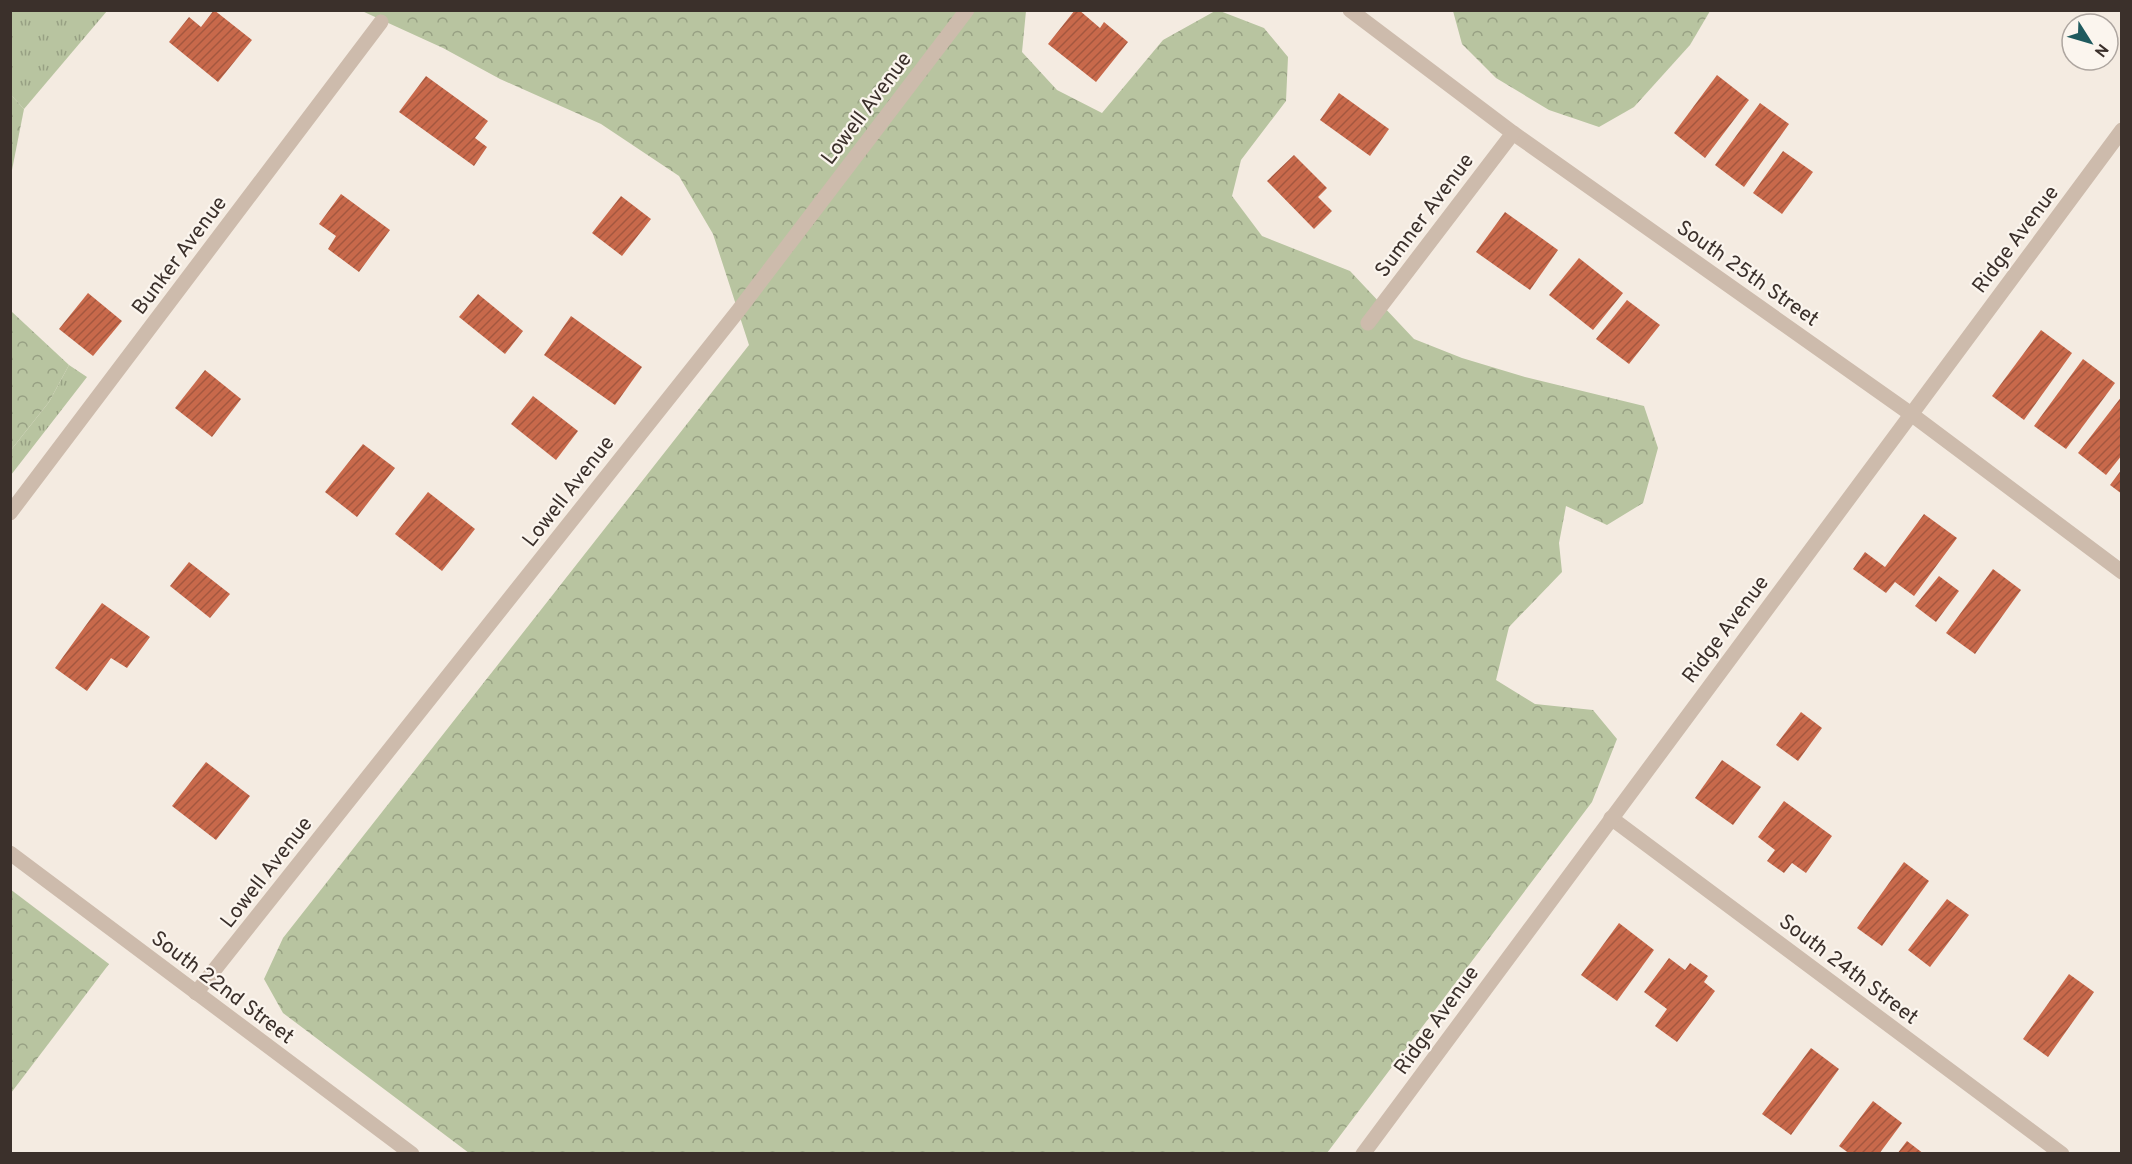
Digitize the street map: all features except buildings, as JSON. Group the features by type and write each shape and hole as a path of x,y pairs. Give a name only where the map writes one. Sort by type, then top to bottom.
{"street":[{"name":"Lowell Avenue","path":"196,993 738,311 967,10"},
{"name":"South 25th Street","path":"1350,10 1513,133 1911,414 2121,572"},
{"name":"Bunker Avenue","path":"10,513 381,22"},
{"name":"Ridge Avenue","path":"1363,1154 2121,130"},
{"name":"Sumner Avenue","path":"1368,323 1513,133"},
{"name":"South 24th Street","path":"1611,818 2062,1154"},
{"name":"South 22nd Street","path":"10,853 412,1154"}],"green space":[{"path":"11,10 107,11 24,109 11,95"},
{"path":"1453,10 1710,11 1690,45 1634,107 1599,127 1549,110 1496,78 1462,44"},
{"path":"362,11 1026,11 1022,52 1057,90 1102,113 1163,40 1215,11 1220,11 1264,28 1288,57 1286,101 1241,160 1232,196 1262,236 1350,271 1414,339 1462,358 1525,377 1644,406 1658,448 1643,503 1607,525 1566,506 1559,543 1562,572 1509,627 1496,680 1535,704 1593,710 1617,739 1592,802 1327,1153 469,1153 283,1013 264,979 283,938 749,345 713,234 679,176 601,124 500,79 443,48"},
{"path":"11,95 24,109 11,175"},
{"path":"11,311 69,365 49,402 11,450"},
{"path":"69,365 87,377 11,475 11,450 49,402"},
{"path":"10,889 109,964 11,1093 10,1093"}]}
